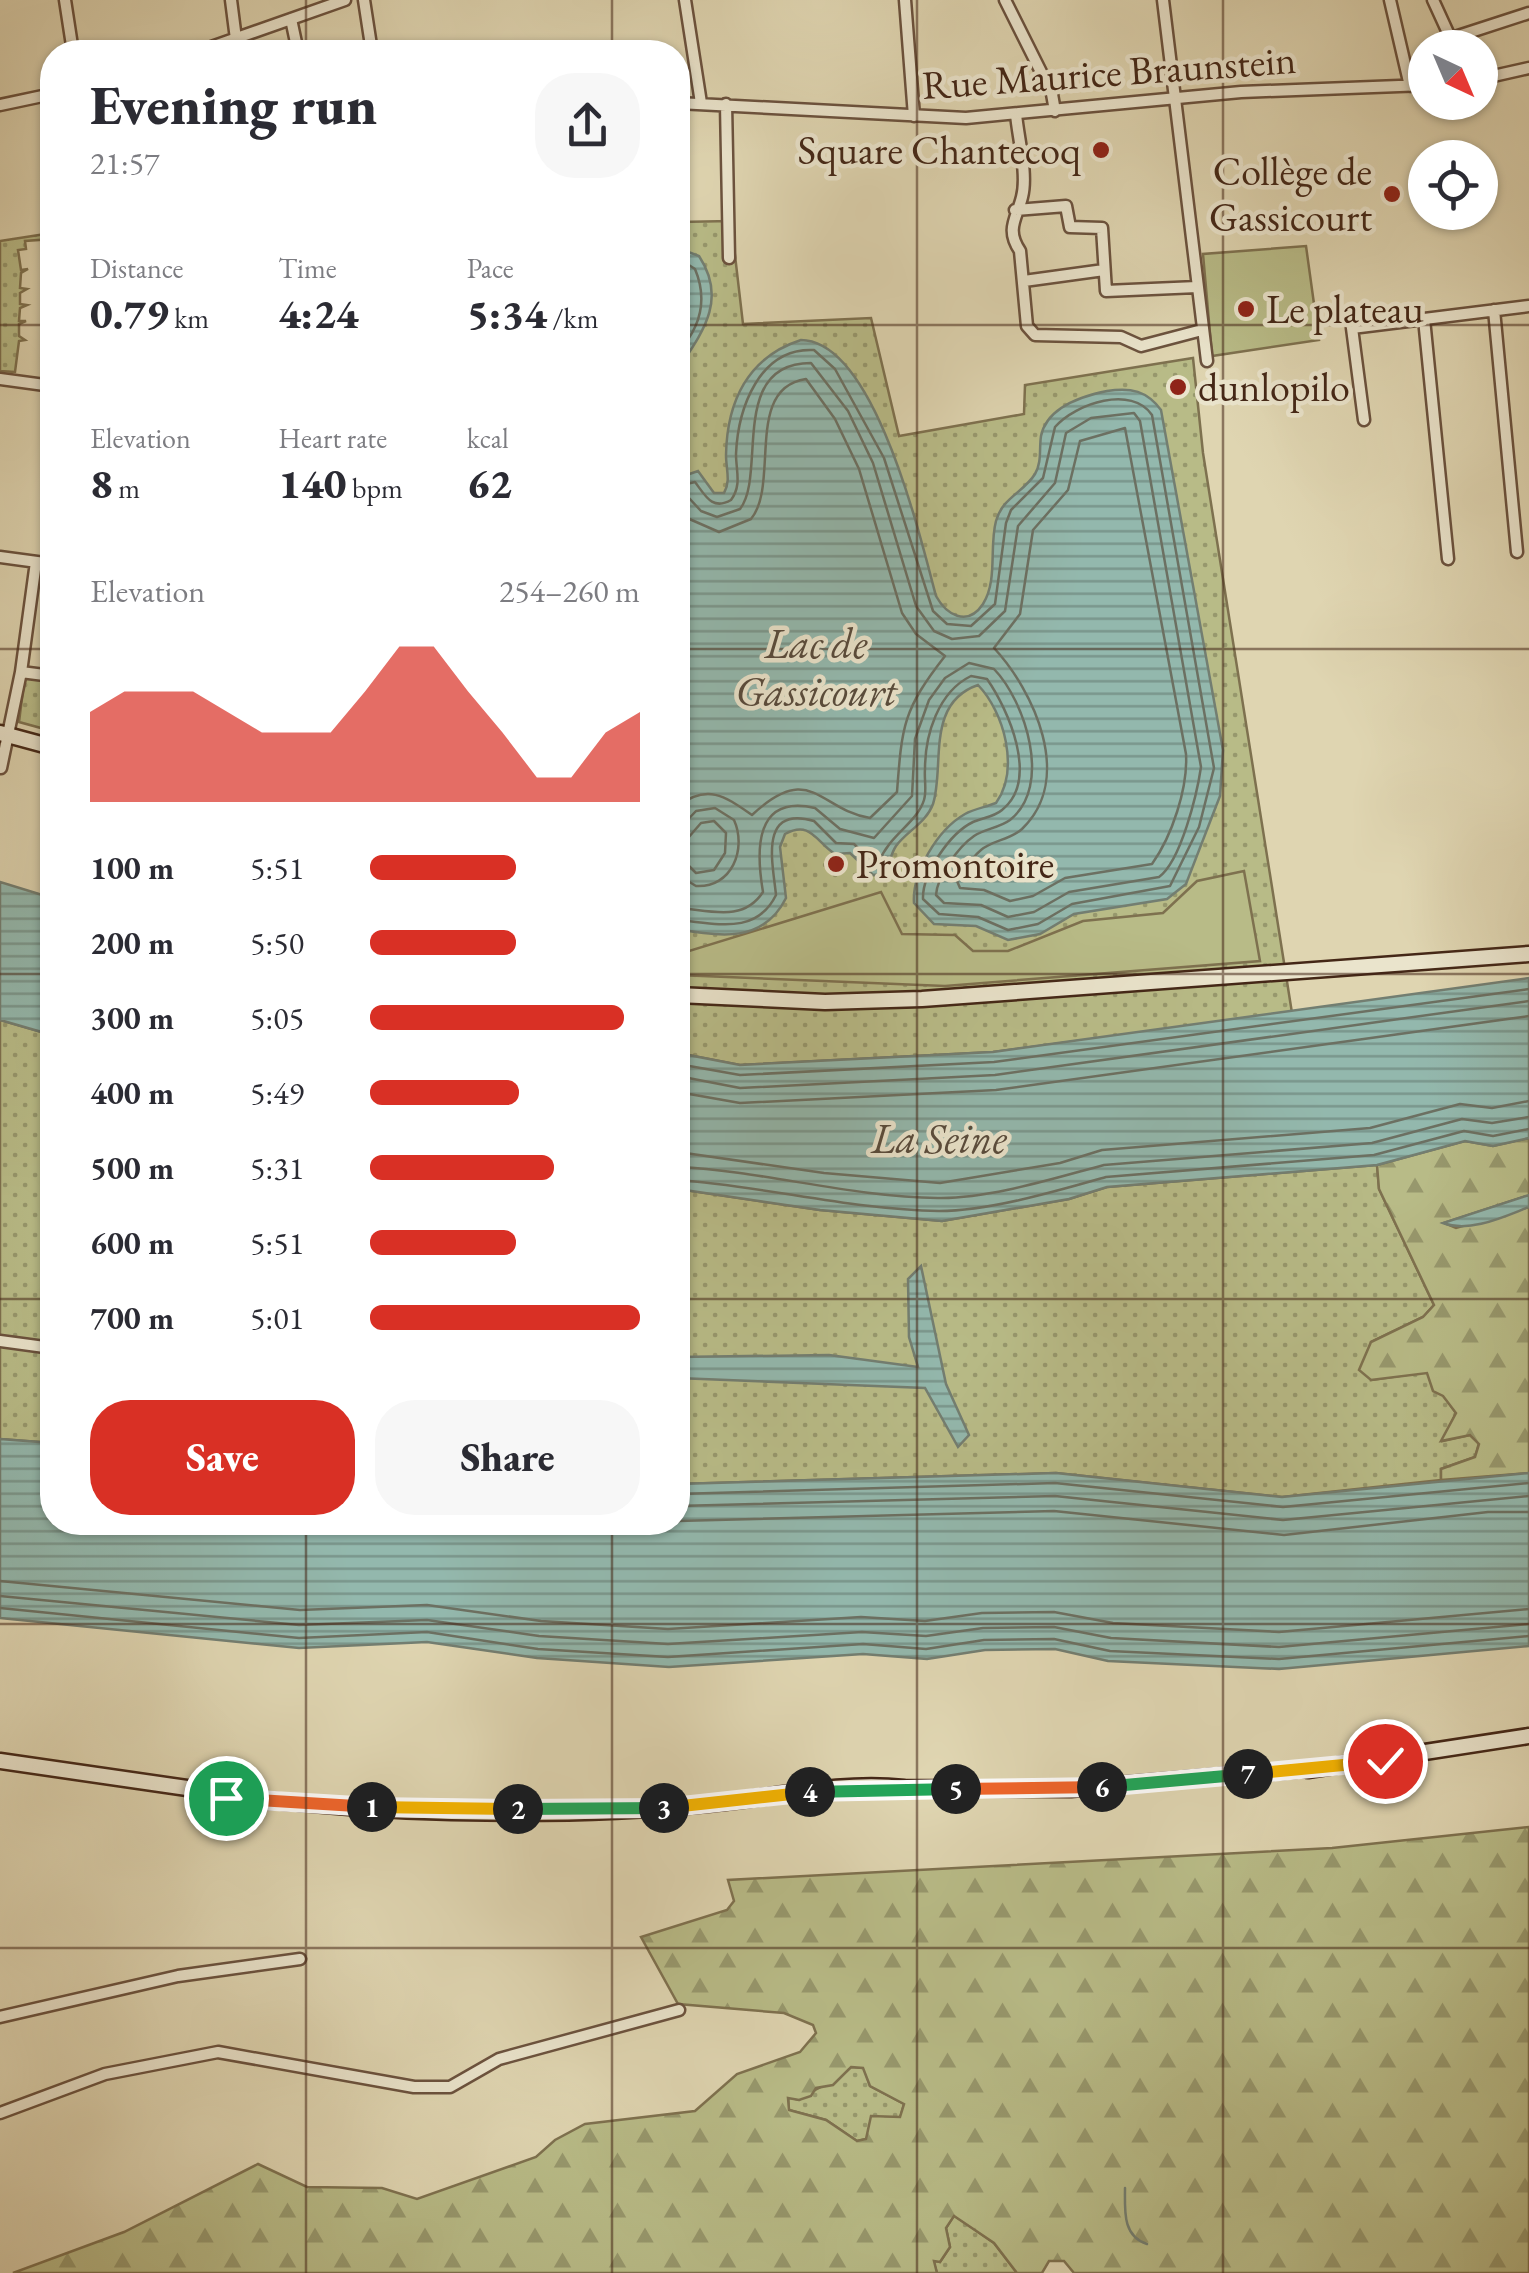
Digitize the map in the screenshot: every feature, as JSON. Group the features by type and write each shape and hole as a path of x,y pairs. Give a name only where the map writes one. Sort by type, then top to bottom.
{"main road":[{"path":"4,734 40,744"},
{"path":"690,996 825,1002 922,1000 1529,954"},
{"path":"0,1761 261,1799 405,1809 599,1809 705,1804 808,1792 1083,1788 1404,1758 1529,1736"}],"street":[{"path":"65,0 71,40"},
{"path":"231,0 236,39"},
{"path":"233,40 345,0"},
{"path":"364,0 370,40"},
{"path":"685,0 701,103"},
{"path":"905,0 914,116"},
{"path":"1005,0 1052,94 1055,111"},
{"path":"1162,0 1207,361"},
{"path":"1390,0 1408,77"},
{"path":"1433,0 1447,30"},
{"path":"1486,30 1529,13"},
{"path":"291,20 295,40"},
{"path":"1498,75 1529,68"},
{"name":"Rue Maurice Braunstein","path":"690,103 966,118 1176,98 1408,86"},
{"path":"0,104 40,96"},
{"path":"726,104 728,258"},
{"path":"1016,114 1022,197 1015,210 1013,241 1020,250 1028,326 1035,335 1066,332 1090,340 1121,337 1142,346 1202,330"},
{"path":"1015,210 1066,206 1070,227 1102,228 1106,292 1197,287"},
{"path":"1024,282 1104,270"},
{"path":"1364,420 1352,328 1529,306"},
{"path":"1494,310 1517,552"},
{"path":"1424,319 1448,559"},
{"path":"0,379 40,384"},
{"path":"0,557 40,562"},
{"path":"0,768 4,734 21,672 36,562"},
{"path":"21,672 40,674"},
{"path":"0,1341 40,1346"},
{"path":"0,2017 178,1976 300,1959"},
{"path":"0,2113 102,2075 218,2052 414,2087 450,2087 500,2059 679,2010"}],"green space":[{"path":"731,221 743,324 871,318 899,436 1024,414 1025,385 1193,358 1203,453 1292,1013 993,1052 740,1065 690,1055 690,222"},
{"path":"40,235 40,240 25,241 26,249 18,250 21,270 28,269 21,273 20,288 27,289 20,293 20,304 27,305 20,308 19,321 26,321 19,324 19,336 25,340 19,341 15,372 0,371 0,241"},
{"path":"1306,246 1319,340 1212,356 1203,254"},
{"path":"25,674 40,676 40,728 19,722"},
{"path":"1244,871 1260,961 945,986 690,975 690,951 881,892 902,934 955,935 973,951 1008,951 1083,921 1163,913 1197,881"},
{"path":"0,1020 40,1032 40,1442 0,1439"},
{"path":"1529,1138 1529,1195 1444,1223 1456,1228 1529,1207 1529,1473 1441,1480 1441,1469 1475,1457 1479,1444 1470,1435 1441,1441 1456,1413 1443,1396 1433,1391 1427,1373 1371,1380 1359,1370 1371,1342 1423,1317 1434,1305 1379,1189 1377,1165 1465,1141 1493,1146"},
{"path":"1377,1165 1379,1189 1434,1305 1423,1317 1371,1342 1371,1380 1427,1372 1456,1413 1443,1441 1470,1435 1479,1443 1475,1457 1441,1469 1441,1480 1282,1497 1056,1473 690,1484 690,1191 820,1210 942,1221 1069,1199 1107,1187"},
{"path":"1529,1827 1529,2273 1074,2273 1064,2261 1049,2261 1042,2273 1017,2273 994,2243 954,2216 946,2228 950,2247 940,2262 934,2261 937,2273 13,2273 124,2232 258,2164 307,2187 382,2188 417,2199 536,2157 555,2140 585,2124 695,2111 737,2074 800,2052 816,2033 813,2025 784,2013 678,2004 641,1937 727,1910 734,1901 728,1880 1332,1848","holes":["851,2067 863,2068 870,2086 904,2104 900,2117 871,2116 866,2139 857,2141 826,2120 789,2110 788,2098 811,2096 816,2088 833,2085"]},
{"path":"851,2067 864,2068 870,2086 904,2104 900,2118 885,2118 866,2139 857,2141 826,2120 789,2110 788,2097 799,2100"},
{"path":"954,2215 994,2243 1017,2273 937,2273 933,2260 940,2262 950,2247 946,2228"}],"water":[{"path":"690,253 699,256 711,287 708,316 690,350"},
{"name":"Lac de Gassicourt","path":"801,340 827,349 851,372 890,446 936,596 957,616 977,611 988,595 996,521 1003,506 1035,474 1041,436 1050,417 1077,400 1116,390 1144,395 1161,410 1223,750 1220,796 1186,884 1167,899 1074,914 1040,934 1008,940 976,926 934,924 914,903 917,879 936,841 965,814 996,803 1003,789 1008,758 1006,741 995,710 978,685 950,706 940,737 933,804 896,846 883,874 873,875 850,853 835,854 813,834 794,830 785,834 780,847 786,898 777,913 753,930 739,933 690,931 690,474 698,471 714,493 724,493 728,479 727,435 736,399 754,370"},
{"path":"0,882 40,894 40,1032 0,1020"},
{"name":"La Seine","path":"1529,978 1529,1138 1493,1146 1465,1141 1377,1165 1107,1187 1069,1199 942,1221 820,1210 690,1191 690,1055 740,1065 993,1052"},
{"path":"1529,1195 1529,1207 1497,1219 1464,1226 1443,1223"},
{"path":"921,1266 946,1384 969,1435 958,1447 925,1388 690,1378 690,1357 829,1355 918,1367 909,1337 908,1279"},
{"path":"0,1439 40,1442 40,1535 690,1535 690,1484 1056,1473 1282,1497 1529,1473 1529,1646 1279,1669 1108,1661 1055,1649 985,1650 927,1659 863,1654 669,1667 537,1658 427,1642 299,1648 0,1618"}],"waterway":[{"path":"1125,2188 1129,2229 1147,2244"}],"place":[{"name":"Square Chantecoq","path":"1101,150"},
{"name":"Collège de Gassicourt","path":"1392,194"},
{"name":"Le plateau","path":"1246,309"},
{"name":"dunlopilo","path":"1178,387"},
{"name":"Promontoire","path":"836,864"}],"route":[{"path":"226,1798 405,1809 660,1808 808,1792 1095,1788 1261,1772 1300,1772 1385,1761"}]}
